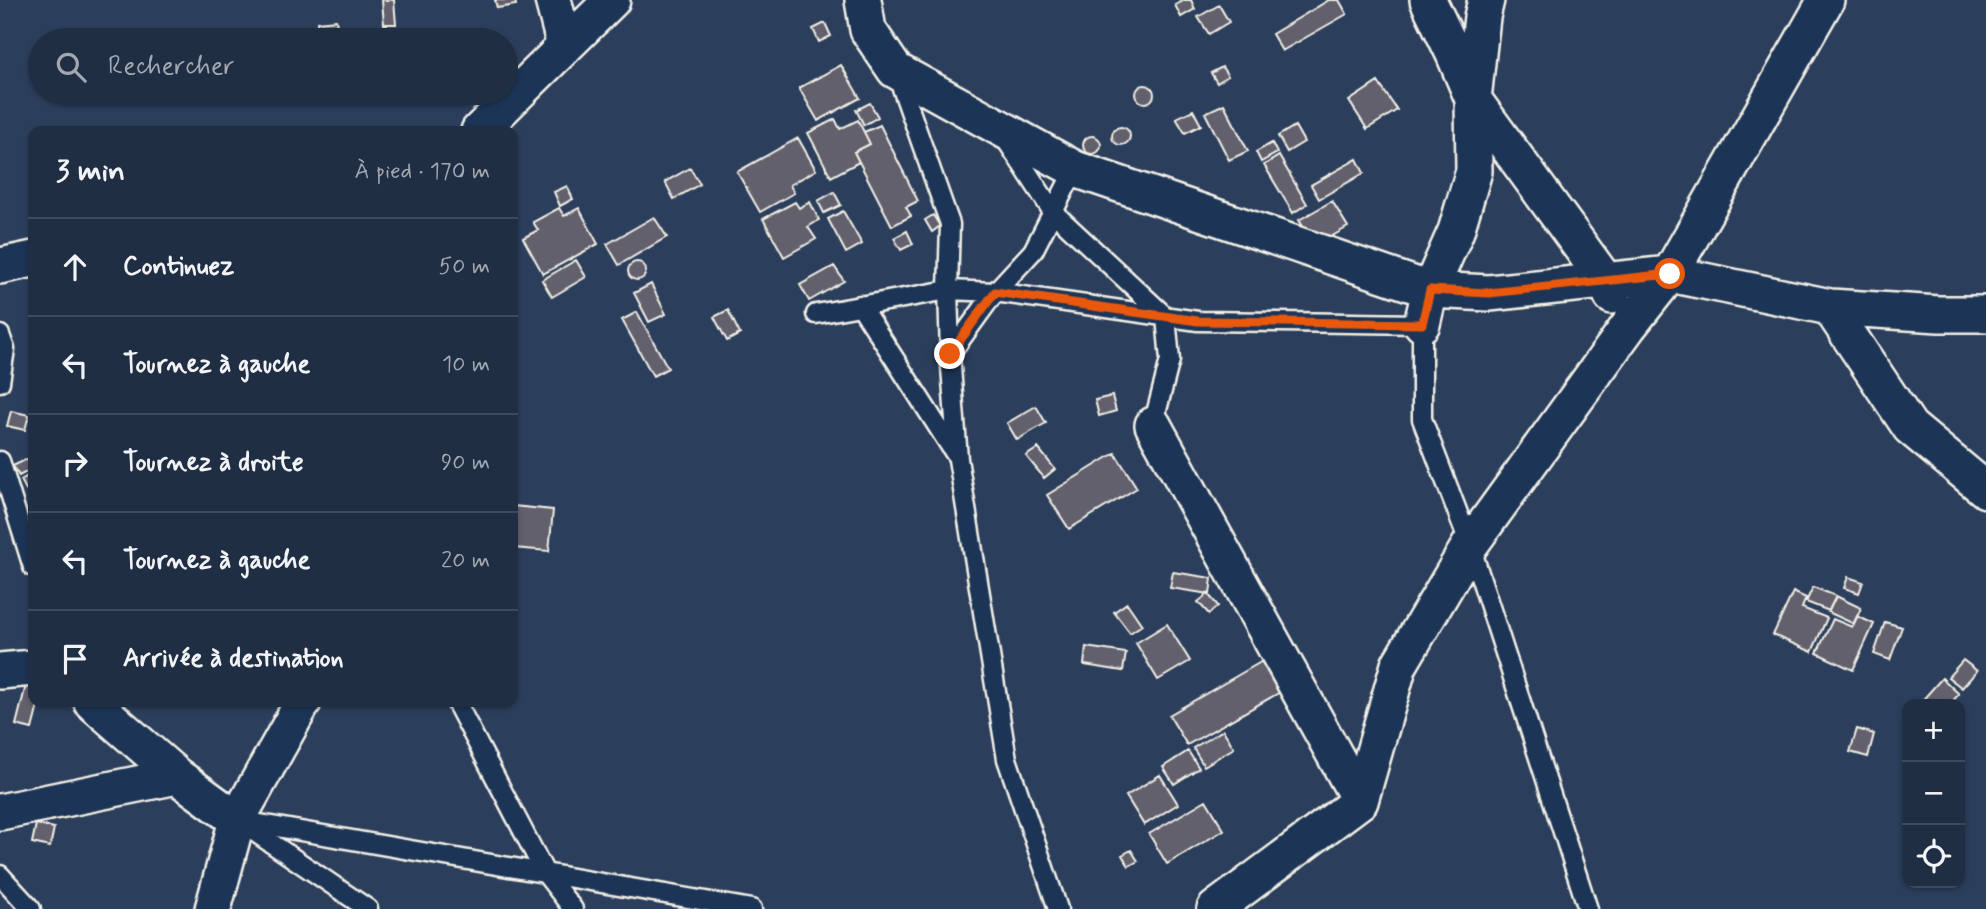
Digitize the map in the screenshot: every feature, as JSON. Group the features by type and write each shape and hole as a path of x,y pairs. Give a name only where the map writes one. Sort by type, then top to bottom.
{"street":[{"path":"553,0 565,46"},
{"path":"518,92 612,0"},
{"path":"863,0 868,30 895,70 1075,169 1430,290 1489,293 1670,274 1830,307 1986,314"},
{"path":"1428,0 1473,99 1605,281 1628,327"},
{"path":"1422,324 1430,290 1456,231 1474,172 1473,99 1486,0"},
{"path":"1215,909 1360,801 1399,665 1470,545 1628,327 1670,274 1826,0"},
{"path":"484,126 505,105"},
{"path":"0,265 28,260"},
{"path":"1830,307 1909,427 1986,490"},
{"path":"1153,425 1360,801"},
{"path":"0,671 28,668"},
{"path":"98,707 177,776 237,820"},
{"path":"213,909 237,820 300,707"},
{"path":"0,812 177,776"}],"lane":[{"path":"895,70 950,224 950,354 958,459 1007,759 1058,909"},
{"path":"1000,129 1053,212 1166,317 1170,360 1153,425"},
{"path":"950,354 995,292 1033,251 1075,169"},
{"path":"816,314 948,290 995,292 1198,321 1422,324 1422,419 1470,545 1588,909"},
{"path":"860,305 958,459"},
{"path":"0,335 5,349 0,382"},
{"path":"0,461 28,551"},
{"path":"459,707 545,873 573,909"},
{"path":"237,820 752,909"},
{"path":"237,820 368,909"},
{"path":"0,875 31,909"}],"building":[{"path":"382,0 394,0 396,24 384,24"},
{"path":"495,0 515,0 516,5 497,8"},
{"path":"1191,0 1195,9 1181,17 1175,5"},
{"path":"1329,0 1339,0 1347,14 1282,51 1272,34"},
{"path":"1219,5 1229,22 1209,34 1198,17"},
{"path":"336,20 337,28 317,28 317,22"},
{"path":"825,23 831,36 819,42 813,29"},
{"path":"841,65 860,98 818,121 799,88"},
{"path":"1222,67 1228,76 1217,83 1211,73"},
{"path":"1378,82 1397,110 1367,129 1349,101"},
{"path":"1145,85 1151,88 1154,94 1151,100 1145,103 1139,100 1136,94 1139,88"},
{"path":"870,103 878,117 864,125 856,110"},
{"path":"1224,104 1248,151 1229,160 1205,113"},
{"path":"1193,110 1201,125 1185,133 1176,118"},
{"path":"835,119 840,129 858,120 870,144 854,152 859,162 831,177 808,133"},
{"path":"880,125 918,201 906,207 911,216 892,226 854,152 870,144 864,132"},
{"path":"1295,126 1304,142 1287,152 1278,136"},
{"path":"1121,127 1127,130 1130,136 1127,142 1121,145 1115,142 1112,136 1115,130"},
{"path":"1092,136 1098,139 1101,145 1098,151 1092,154 1086,151 1083,145 1086,139"},
{"path":"798,138 816,170 790,185 794,193 760,212 737,172"},
{"path":"1272,143 1277,153 1261,162 1256,152"},
{"path":"1279,156 1307,204 1293,213 1264,165"},
{"path":"1357,159 1364,173 1319,199 1311,185"},
{"path":"690,168 700,184 674,199 665,182"},
{"path":"567,186 573,199 560,206 554,192"},
{"path":"834,192 841,205 824,213 818,201"},
{"path":"1332,201 1348,227 1315,246 1299,220"},
{"path":"795,202 799,208 810,202 819,220 808,227 816,239 784,257 763,219"},
{"path":"559,208 564,216 579,208 598,244 543,274 523,238 538,230 533,222"},
{"path":"843,211 862,244 846,253 828,219"},
{"path":"933,215 940,226 932,232 925,220"},
{"path":"654,217 667,237 619,265 607,244"},
{"path":"907,231 913,244 901,250 894,238"},
{"path":"576,260 586,277 552,297 542,280"},
{"path":"637,262 643,265 646,271 643,277 637,280 631,277 628,271 631,265"},
{"path":"834,266 844,281 809,301 800,285"},
{"path":"651,284 666,314 649,322 634,293"},
{"path":"728,310 740,334 727,341 714,317"},
{"path":"637,312 668,368 653,376 622,320"},
{"path":"1112,396 1116,411 1099,416 1095,400"},
{"path":"1036,406 1046,423 1017,440 1007,423"},
{"path":"11,411 28,415 25,430 7,426"},
{"path":"1038,448 1055,469 1044,478 1026,456"},
{"path":"1115,453 1137,488 1069,529 1047,495"},
{"path":"27,459 28,471 19,476 13,466"},
{"path":"28,476 28,493 21,480"},
{"path":"518,506 553,510 549,551 518,548"},
{"path":"1173,572 1212,578 1210,594 1170,588"},
{"path":"1848,577 1863,582 1859,593 1844,588"},
{"path":"1813,587 1836,596 1829,611 1806,602"},
{"path":"1793,592 1806,598 1802,608 1827,618 1812,652 1773,635"},
{"path":"1208,594 1218,606 1209,614 1198,602"},
{"path":"1836,596 1861,608 1854,624 1828,612"},
{"path":"1127,603 1142,625 1130,633 1114,612"},
{"path":"1857,616 1874,624 1853,670 1817,653 1833,619 1852,627"},
{"path":"1885,622 1902,627 1890,660 1874,654"},
{"path":"1167,624 1190,661 1158,680 1136,643"},
{"path":"1086,647 1126,653 1123,671 1084,665"},
{"path":"1266,659 1284,690 1187,745 1169,715"},
{"path":"1963,660 1977,671 1962,688 1948,677"},
{"path":"28,677 28,707 38,707 32,729 16,725"},
{"path":"1942,678 1959,694 1954,699 1923,699"},
{"path":"1857,729 1874,734 1868,757 1850,752"},
{"path":"1223,730 1234,748 1204,766 1193,748"},
{"path":"1188,751 1199,768 1174,784 1163,767"},
{"path":"1160,775 1178,804 1144,825 1126,796"},
{"path":"1206,800 1224,830 1167,864 1149,834"},
{"path":"36,824 54,828 50,847 32,843"},
{"path":"1131,850 1138,861 1129,866 1122,855"}],"route":[{"path":"950,354 995,292 1198,321 1422,324 1430,290 1489,293 1670,274"}]}
